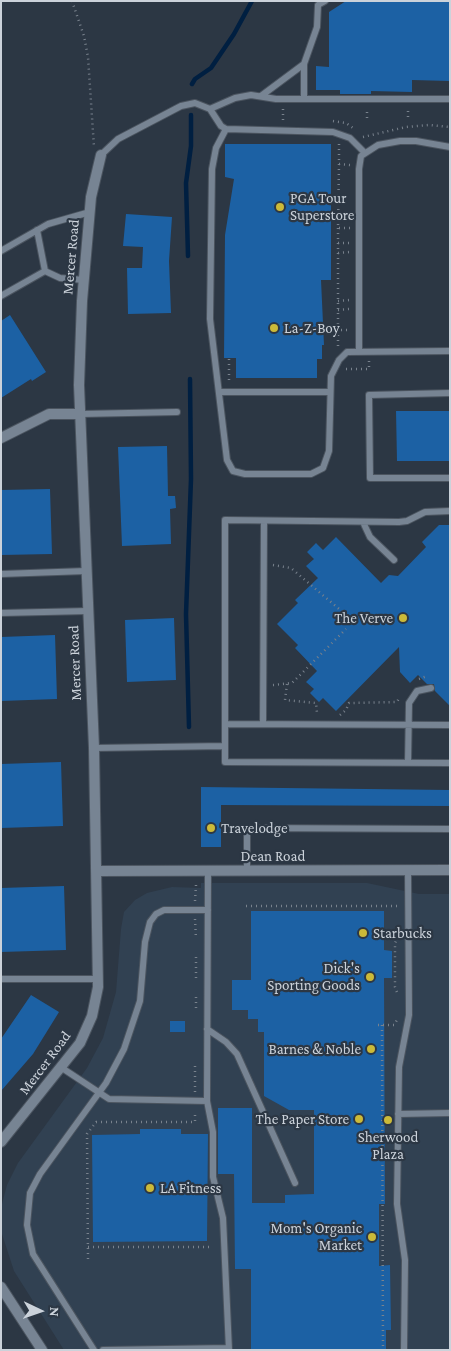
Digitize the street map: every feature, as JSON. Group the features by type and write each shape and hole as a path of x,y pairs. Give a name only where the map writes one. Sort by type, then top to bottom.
{"street":[{"name":"Mercer Road","path":"1,1142 62,1068 80,1043 96,1002 98,979 94,748 80,414 84,280 93,182 101,155"},
{"path":"1,438 49,414 80,414"},
{"name":"Dean Road","path":"96,872 450,870"},
{"path":"1,1288 42,1350"}],"lane":[{"path":"304,99 304,64 317,27 317,3 325,1"},
{"path":"261,96 304,64"},
{"path":"210,109 243,96 304,99 450,99"},
{"path":"101,155 118,139 181,106 195,103 210,109 221,126 226,129 333,132 350,138 364,152"},
{"path":"226,129 216,148 212,169 210,319 227,460 233,471 245,474 310,474 323,468 329,451 331,376 339,360 347,352 450,351"},
{"path":"359,351 359,164 364,152 378,145 400,141 416,141 450,147"},
{"path":"1,251 48,224 90,212"},
{"path":"37,230 45,271"},
{"path":"45,271 60,278 84,280"},
{"path":"1,296 45,271"},
{"path":"219,392 330,392"},
{"path":"450,393 369,395 370,478 450,478"},
{"path":"80,414 176,412"},
{"path":"450,511 424,512 403,522 226,520 225,724 225,762 450,763"},
{"path":"263,724 264,521"},
{"path":"363,522 370,537 394,560"},
{"path":"1,574 86,572"},
{"path":"1,613 88,611"},
{"path":"408,763 408,706 411,698 420,690 432,688"},
{"path":"225,724 450,725"},
{"path":"94,748 225,746"},
{"path":"247,871 247,828 450,829"},
{"path":"404,1350 405,1260 397,1204 399,1067 410,1015 408,870"},
{"path":"103,1350 229,1349 222,1212 213,1177 213,1132 207,1101 208,871"},
{"path":"94,1350 33,1254 28,1240 27,1216 30,1193 36,1180 98,1094 120,1059 135,1020 141,993 145,936 150,922 156,914 164,910 208,910"},
{"path":"1,979 98,979"},
{"path":"207,1029 226,1042 237,1054 295,1183"},
{"path":"62,1068 98,1094 112,1100 207,1101"},
{"path":"398,1114 450,1113"}],"path":[{"path":"72,1 84,36 88,57 93,97 92,143 101,155"},
{"path":"336,348 338,346 339,140"},
{"path":"339,164 352,165"},
{"path":"338,228 359,228"},
{"path":"338,330 351,330"},
{"path":"228,382 229,358"},
{"path":"342,369 369,369 369,358"},
{"path":"282,565 301,575 352,620"},
{"path":"283,685 292,684 300,677 346,629"},
{"path":"417,680 427,676"},
{"path":"287,684 286,700 316,704 316,713 324,714"},
{"path":"333,714 341,715 349,704 397,702 400,696"},
{"path":"195,901 196,885"},
{"path":"399,899 399,916"},
{"path":"246,906 399,906"},
{"path":"195,917 196,939"},
{"path":"399,935 395,944 395,987 400,998"},
{"path":"196,955 196,978"},
{"path":"196,994 196,1008"},
{"path":"378,1025 394,1025 398,1014"},
{"path":"382,1025 383,1350"},
{"path":"195,1066 195,1093"},
{"path":"88,1259 87,1134 96,1122 195,1122 195,1109"},
{"path":"88,1247 213,1247"}],"shaded area":[{"name":"Sherwood Plaza","path":"201,883 367,883 419,894 450,894 450,1350 64,1350 14,1271 2,1234 2,1204 7,1185 18,1163 87,1068 103,1038 116,992 124,912 135,900 147,893 172,887 201,888"}],"building":[{"path":"346,1 450,1 450,81 412,80 412,92 371,91 371,94 340,94 340,90 316,90 316,66 329,67 329,12"},
{"path":"225,144 331,144 331,280 321,280 324,345 322,345 322,359 317,359 317,378 236,378 236,358 224,358 225,235 234,179 225,177"},
{"path":"126,214 172,217 169,261 171,313 128,314 127,268 142,268 143,247 123,246"},
{"path":"10,315 46,372 1,398 1,321"},
{"path":"396,411 450,411 450,461 397,461"},
{"path":"167,446 168,496 175,496 176,508 170,509 171,544 122,546 118,447"},
{"path":"50,489 52,554 1,555 1,490"},
{"name":"The Verve","path":"439,525 450,525 450,706 435,691 434,684 427,684 418,675 410,683 400,672 399,647 336,711 323,698 319,702 310,693 314,689 306,682 317,671 295,648 298,645 277,624 298,603 295,600 318,578 306,566 314,559 307,552 316,543 323,550 336,537 381,583 389,575 398,576 426,547 422,542"},
{"path":"174,618 176,680 127,682 125,620"},
{"path":"55,635 57,699 1,701 1,637"},
{"path":"61,762 63,826 1,828 1,764"},
{"name":"Travelodge","path":"201,787 450,790 450,806 221,805 221,847 201,847"},
{"path":"64,886 66,950 1,952 1,888"},
{"path":"251,911 384,911 384,950 392,951 392,978 384,978 385,1204 379,1204 379,1266 390,1265 391,1330 386,1330 386,1350 251,1350 251,1269 235,1269 234,1174 218,1174 218,1108 252,1108 252,1203 285,1203 285,1195 314,1194 314,1110 289,1110 264,1096 264,1032 258,1032 258,1019 248,1019 248,1010 232,1010 232,980 251,980"},
{"path":"31,995 59,1012 33,1054 1,1091 1,1039"},
{"path":"170,1021 185,1021 185,1032 170,1032"},
{"name":"LA Fitness","path":"140,1129 181,1129 181,1134 208,1134 207,1241 93,1242 92,1135 140,1134"}],"waterway":[{"path":"192,84 195,79 211,68 234,34 252,1"},
{"path":"188,256 186,183 191,146 191,115"},
{"path":"189,727 186,614 191,479 190,379"}],"place":[{"name":"PGA Tour Superstore","path":"280,207"},
{"name":"La-Z-Boy","path":"274,328"},
{"name":"The Verve","path":"403,618"},
{"name":"Travelodge","path":"211,828"},
{"name":"Starbucks","path":"363,933"},
{"name":"Dick's Sporting Goods","path":"370,977"},
{"name":"Barnes & Noble","path":"371,1049"},
{"name":"The Paper Store","path":"359,1119"},
{"name":"Sherwood Plaza","path":"388,1120"},
{"name":"LA Fitness","path":"150,1188"},
{"name":"Mom's Organic Market","path":"372,1237"}]}
